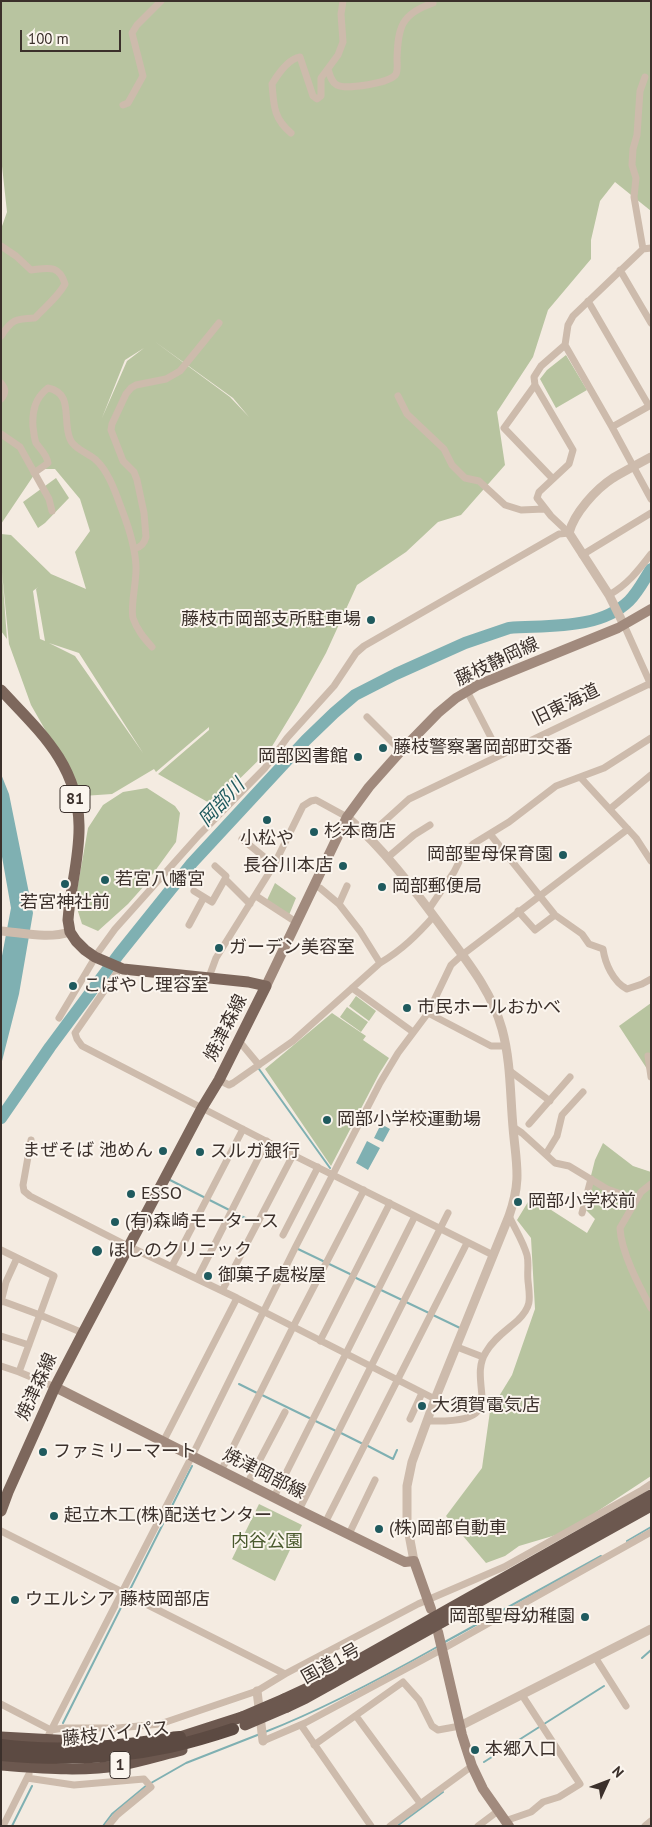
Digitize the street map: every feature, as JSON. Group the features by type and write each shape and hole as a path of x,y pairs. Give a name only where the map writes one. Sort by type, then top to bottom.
{"highway":[{"name":"国道1号","path":"1,1765 54,1769 120,1765 188,1749 285,1703 651,1495"},
{"name":"国道1号","path":"285,1703 306,1698 651,1506"},
{"name":"国道1号","path":"1,1738 93,1742 180,1737 240,1724"},
{"name":"藤枝バイパス","path":"1,1755 65,1758 128,1754 170,1747 240,1724"},
{"name":"藤枝バイパス","path":"1,1745 38,1748 82,1748 120,1746 180,1737"}],"main road":[{"name":"藤枝静岡線","path":"266,986 347,817 401,751 438,713 467,691 651,610"},
{"name":"81","path":"1,690 50,743 63,764 73,787 78,808 79,825 68,914 70,932"},
{"name":"焼津森線","path":"1,1511 5,1490 55,1388 128,1246 219,1080 266,986 209,977 119,968 97,958 76,941 70,932"},
{"name":"焼津岡部線","path":"55,1388 405,1562 414,1561"},
{"path":"414,1561 430,1604"},
{"path":"438,1632 460,1726 472,1766 484,1789 507,1823"}],"street":[{"path":"124,105 128,103 143,76 132,33 137,24 161,1"},
{"path":"290,133 282,126 274,112 272,84 288,63 300,57 313,96 317,98 321,96 321,78 338,55 343,42 341,14 343,1"},
{"path":"328,69 333,82 339,87 360,86 392,80 397,73 398,36 406,18 416,9 433,3"},
{"path":"645,77 640,91 637,135 632,165 636,178 634,197 647,248 620,270 573,316 568,325 565,345 651,499"},
{"path":"1,246 16,256 31,270 54,268 62,274 65,284 60,293 35,318 18,318 12,321 1,336"},
{"path":"620,270 651,323"},
{"path":"588,301 650,405 612,427"},
{"path":"134,549 140,547 145,542 146,537 143,501 134,472 123,461 111,430 112,424 126,394 131,388 136,385 166,379 180,371 219,323"},
{"path":"565,345 541,366 534,377 535,385 573,450 569,464 552,478 539,492 537,498 544,508 569,532 609,595 650,683"},
{"path":"1,383 5,388 5,394 1,399"},
{"path":"535,385 504,428 552,478"},
{"path":"34,473 48,463 48,458 35,441 32,418 34,407 41,394 48,388 57,390 63,396 70,440 75,446 98,461 107,475 122,511 134,549 136,567 132,616 138,630 152,647"},
{"path":"398,396 407,414 444,449 452,465 465,478 479,481 505,505 521,510 544,508"},
{"path":"1,434 20,447 49,499 52,511"},
{"path":"569,532 571,525 584,506 602,487 612,479 651,457"},
{"path":"582,555 651,513"},
{"path":"59,1018 115,929 199,835 265,768 287,738 334,686 356,653 364,646 559,534 569,532"},
{"path":"609,595 638,572 651,554"},
{"name":"旧東海道","path":"367,837 409,798 650,683"},
{"path":"467,691 500,755"},
{"path":"367,717 401,751"},
{"path":"219,1080 226,1084 231,1084 294,1041 380,963 394,955 414,939 431,913 466,850 509,822 556,786 604,768 651,738"},
{"path":"610,809 651,775"},
{"path":"581,778 636,838 651,861"},
{"path":"209,977 216,958 274,865 303,806 316,800 347,817 387,858 462,955 484,985 493,1002 506,1046 510,1071 518,1176 515,1200 435,1399 412,1462 407,1486 408,1524 414,1561"},
{"path":"387,858 414,835 430,825"},
{"path":"49,1734 383,1077 428,1012 451,965 518,911 628,830"},
{"path":"490,834 554,915 582,934 589,944 603,949 606,966 622,986 627,989 651,979"},
{"path":"242,839 274,865"},
{"path":"215,866 250,904"},
{"path":"194,891 212,902 225,879"},
{"path":"314,886 320,888 339,904 360,931 380,963"},
{"path":"339,904 347,886"},
{"path":"256,896 296,922"},
{"path":"189,925 204,898"},
{"path":"518,911 535,930 554,915"},
{"path":"1,931 54,936 70,932"},
{"path":"119,968 76,1033 77,1039 88,1050 493,1255"},
{"path":"352,988 413,1032"},
{"path":"428,1012 491,1046 506,1046"},
{"path":"239,1041 259,1065"},
{"path":"648,1056 651,1077"},
{"path":"510,1071 550,1101"},
{"path":"529,1124 570,1077"},
{"path":"546,1154 557,1136 562,1115 582,1092"},
{"path":"172,1266 242,1128"},
{"path":"513,1128 555,1162 569,1166 621,1194 633,1207"},
{"path":"31,1140 23,1185 24,1191 35,1199 237,1298 435,1399"},
{"path":"197,1279 267,1141"},
{"path":"222,1291 293,1155"},
{"path":"283,1235 318,1167"},
{"path":"582,1213 591,1179"},
{"path":"651,1184 641,1192 620,1228 632,1271 649,1300 651,1308"},
{"path":"221,1471 364,1190"},
{"path":"320,1341 390,1203"},
{"path":"299,1510 448,1213"},
{"path":"274,1498 415,1216"},
{"path":"427,1421 452,1421 467,1418 480,1408 483,1399 480,1368 483,1358 494,1341 525,1312 531,1297 527,1256 509,1216"},
{"path":"325,1523 467,1242"},
{"path":"1,1250 54,1276 20,1372"},
{"path":"17,1258 4,1281 1,1301 40,1314 83,1333"},
{"path":"163,1442 237,1298"},
{"path":"1,1336 29,1345"},
{"path":"457,1347 483,1358"},
{"path":"1,1366 20,1372 55,1388"},
{"path":"410,1419 422,1393"},
{"path":"247,1484 285,1412"},
{"path":"349,1534 374,1480"},
{"path":"49,1734 64,1728 118,1728 160,1724 257,1690 285,1674 504,1567 651,1484"},
{"path":"1,1531 285,1674"},
{"path":"257,1690 262,1741 300,1724 442,1650 651,1532"},
{"path":"314,1745 403,1682 419,1700 432,1726 438,1730 460,1726 651,1629"},
{"path":"596,1657 626,1706"},
{"path":"507,1823 531,1812 543,1802 558,1797 580,1784 522,1695"},
{"path":"1,1704 49,1734"},
{"path":"356,1716 420,1804"},
{"path":"300,1724 371,1826"},
{"path":"390,1826 472,1766"},
{"path":"3,1826 28,1775 74,1784 144,1779 151,1787 108,1826"},
{"path":"478,1826 498,1811"},
{"path":"645,1826 651,1821"}],"green space":[{"path":"1,1 651,1 651,211 615,182 600,201 591,240 591,259 548,310 533,357 497,412 505,465 461,515 438,522 406,552 357,585 326,653 271,748 213,805 158,774 209,730 209,727 156,772 154,769 112,794 83,796 31,705 9,644 2,572 7,639 1,631 1,534 11,535 51,574 86,589 75,552 90,531 80,499 55,469 38,469 1,524 1,229 7,212 1,157","holes":["154,341 233,398 249,417 230,397","144,348 127,361 102,418 125,360","38,587 36,589 45,641 40,639 33,591","49,643 79,653 143,753 75,656"]},
{"path":"566,355 587,390 556,408 540,379 547,370"},
{"path":"56,478 69,498 38,528 23,502"},
{"path":"147,788 175,806 180,813 176,842 144,886 128,904 98,931 82,924 75,902 88,828 103,805 123,792"},
{"path":"275,883 296,898 289,915 267,900"},
{"path":"356,996 376,1011 369,1021 349,1006"},
{"path":"651,1003 651,1075 619,1026"},
{"path":"347,1007 368,1022 361,1032 340,1017"},
{"name":"岡部小学校運動場","path":"332,1013 366,1036 363,1040 389,1058 331,1166 265,1069"},
{"path":"603,1143 633,1166 651,1172 651,1476 566,1532 519,1546 505,1556 486,1563 446,1516 482,1468 490,1411 512,1375 535,1309 531,1238 517,1220 531,1197 587,1233 595,1219 583,1207 595,1160"},
{"name":"内谷公園","path":"259,1504 302,1525 275,1581 232,1559"}],"water":[{"path":"1,774 9,794 33,913 19,994 1,1065 1,961 11,908 1,851"},
{"path":"381,1124 390,1129 383,1142 374,1138"},
{"path":"367,1141 380,1148 368,1170 356,1163"}],"waterway":[{"name":"岡部川","path":"1,1118 50,1047 119,954 192,863 306,740 355,695 465,643 509,628 556,626 603,617 629,601 651,569"},
{"path":"259,1069 330,1168"},
{"path":"168,1179 255,1223"},
{"path":"298,1249 350,1274"},
{"path":"354,1277 377,1288"},
{"path":"381,1290 402,1300"},
{"path":"406,1302 429,1313"},
{"path":"433,1315 460,1328"},
{"path":"239,1384 257,1393"},
{"path":"262,1395 336,1431"},
{"path":"341,1433 363,1444"},
{"path":"368,1446 393,1459 397,1450"},
{"path":"63,1723 192,1466"},
{"path":"627,1541 651,1527"},
{"path":"443,1643 601,1556"},
{"path":"265,1732 352,1693 437,1647"},
{"path":"642,1658 651,1650"},
{"path":"484,1762 604,1686"},
{"path":"151,1783 186,1763 260,1734"},
{"path":"103,1826 112,1814 147,1785"},
{"path":"12,1826 32,1786"},
{"path":"397,1826 443,1792"}],"place":[{"name":"藤枝市岡部支所駐車場","path":"371,620"},
{"name":"藤枝警察署岡部町交番","path":"383,748"},
{"name":"岡部図書館","path":"358,757"},
{"name":"小松や","path":"267,820"},
{"name":"杉本商店","path":"314,832"},
{"name":"岡部聖母保育園","path":"563,855"},
{"name":"長谷川本店","path":"343,866"},
{"name":"若宮八幡宮","path":"105,880"},
{"name":"若宮神社前","path":"65,884"},
{"name":"岡部郵便局","path":"382,887"},
{"name":"ガーデン美容室","path":"219,948"},
{"name":"こばやし理容室","path":"73,986"},
{"name":"市民ホールおかべ","path":"407,1008"},
{"name":"岡部小学校運動場","path":"327,1120"},
{"name":"まぜそば 池めん","path":"163,1151"},
{"name":"スルガ銀行","path":"200,1152"},
{"name":"ESSO","path":"131,1194"},
{"name":"岡部小学校前","path":"518,1202"},
{"name":"(有)森崎モータース","path":"115,1222"},
{"name":"ほしのクリニック","path":"97,1251"},
{"name":"御菓子處桜屋","path":"208,1276"},
{"name":"大須賀電気店","path":"422,1406"},
{"name":"ファミリーマート","path":"43,1452"},
{"name":"起立木工(株)配送センター","path":"54,1516"},
{"name":"(株)岡部自動車","path":"379,1529"},
{"name":"ウエルシア 藤枝岡部店","path":"15,1600"},
{"name":"岡部聖母幼稚園","path":"585,1617"},
{"name":"本郷入口","path":"475,1750"}]}
